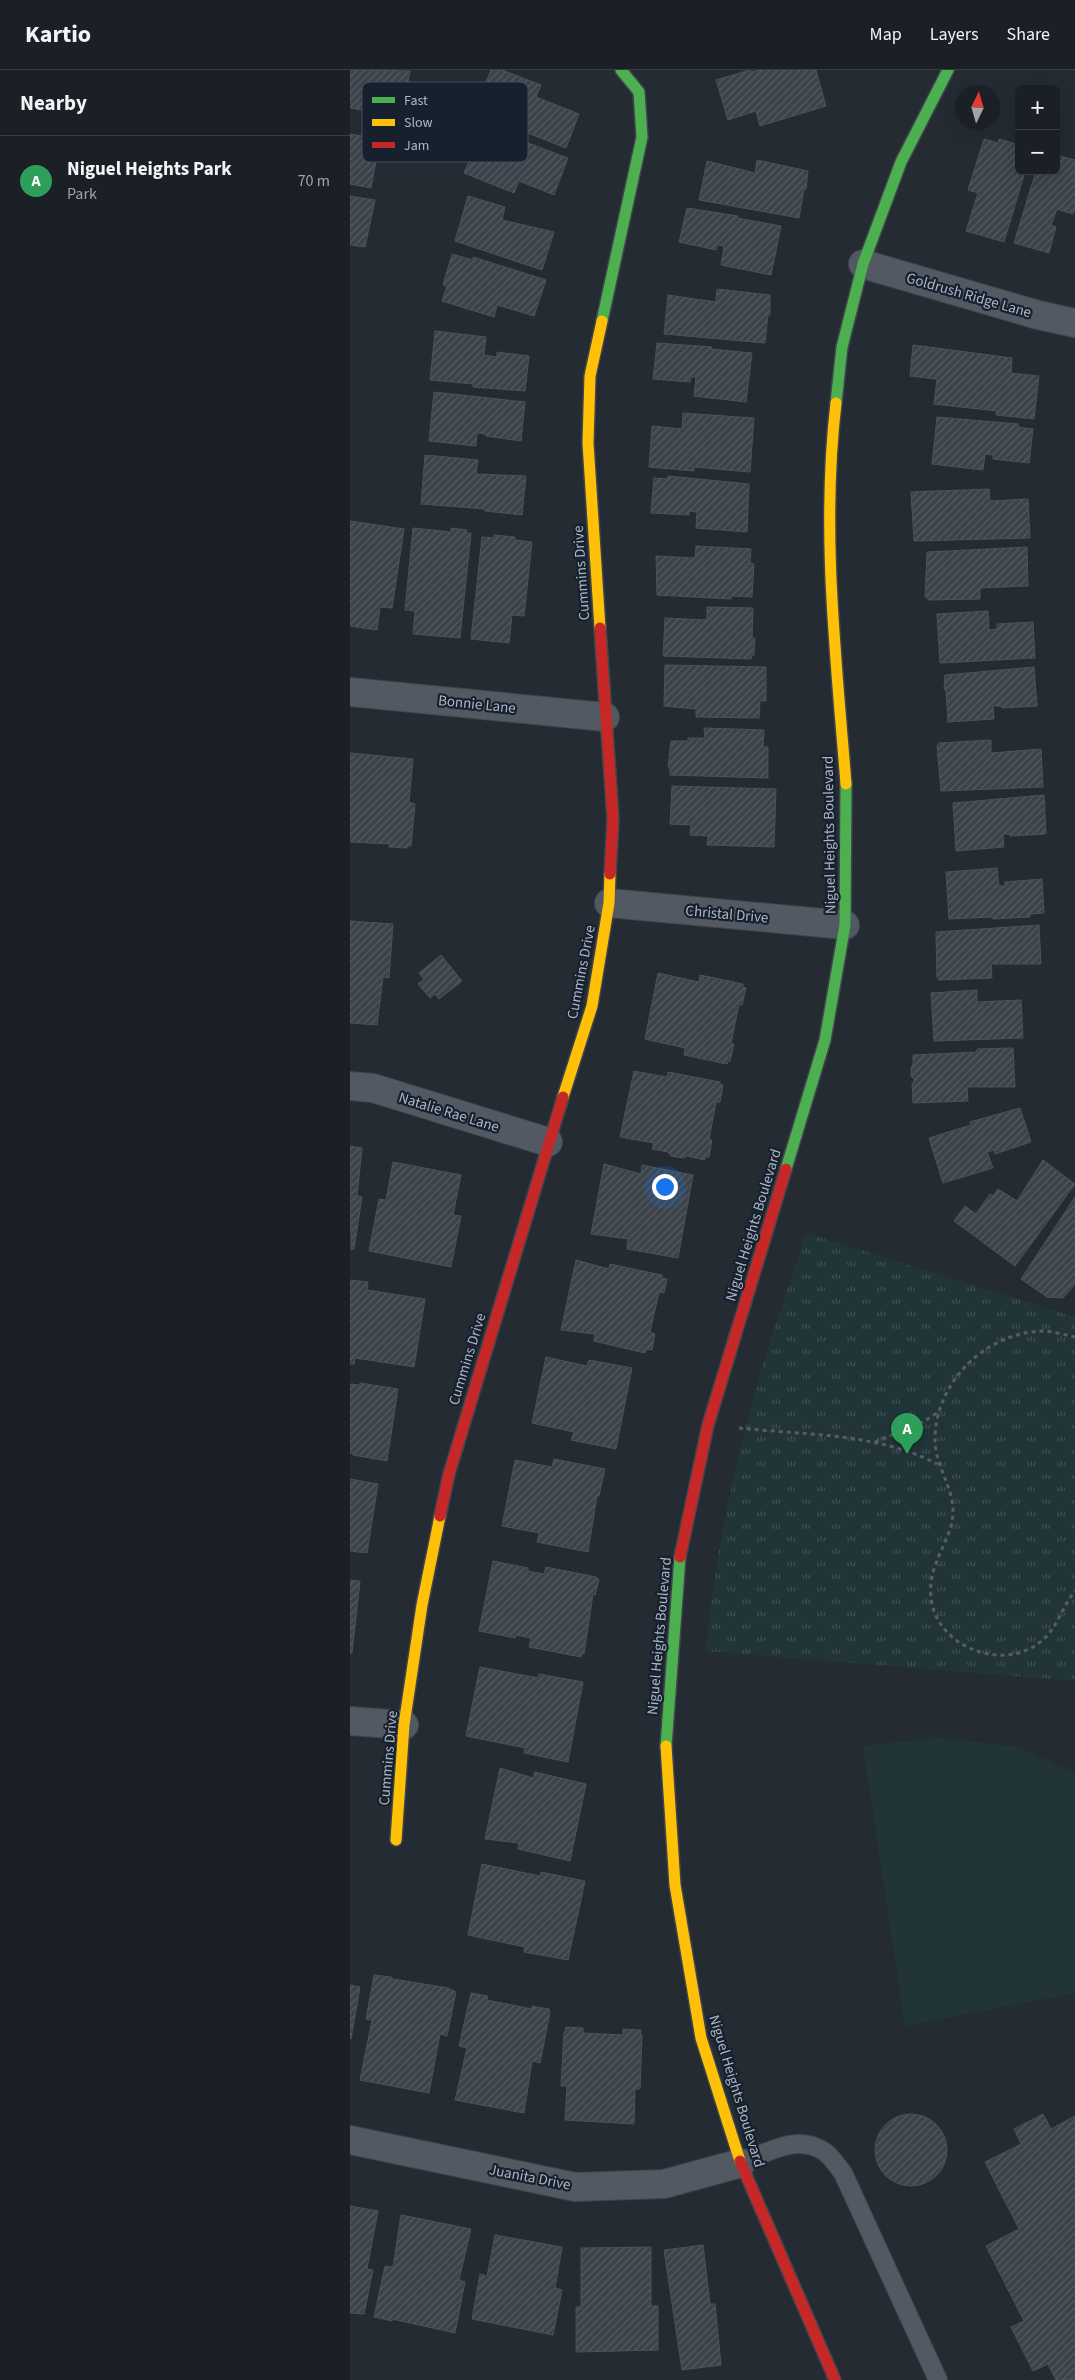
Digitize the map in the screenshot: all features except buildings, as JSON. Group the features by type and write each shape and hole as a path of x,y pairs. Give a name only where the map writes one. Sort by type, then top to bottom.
{"street":[{"name":"Cummins Drive","path":"396,1840 404,1724 422,1605 449,1474 548,1142 592,1006 609,903 613,819 588,442 590,376 642,137 639,92 621,70"},
{"name":"Niguel Heights Boulevard","path":"835,2380 741,2163 701,2038 675,1885 666,1738 678,1565 708,1425 825,1040 846,925 847,799 829,566 830,452 842,347 863,264 901,162 948,70"},
{"name":"Goldrush Ridge Lane","path":"863,264 1038,315 1075,323"},
{"name":"Bonnie Lane","path":"350,692 605,717"},
{"name":"Christal Drive","path":"609,903 846,925"},
{"name":"Natalie Rae Lane","path":"350,1086 373,1088 548,1142"},
{"path":"350,1721 404,1724"},
{"name":"Juanita Drive","path":"350,2140 575,2187 664,2184 741,2163"}],"lane":[{"path":"741,2163 784,2145 804,2143 826,2152 843,2173 938,2380"}],"path":[{"path":"1075,1337 1042,1331 1017,1335 991,1346 972,1359 944,1395 937,1413 934,1440 938,1465 948,1490 953,1511 949,1530 937,1555 931,1576 931,1598 936,1618 950,1635 966,1647 987,1655 1007,1655 1026,1651 1039,1644 1052,1632 1075,1591"},
{"path":"874,1442 923,1422 937,1413"},
{"path":"708,1425 874,1442 919,1455 938,1465"}],"green space":[{"path":"806,1233 1075,1317 1075,1681 706,1651 717,1560 735,1470 762,1366"},
{"path":"939,1738 1019,1747 1075,1774 1075,1993 905,2026 863,1746"}],"traffic: fast":[{"path":"602,321 642,137 639,92 621,70"},
{"path":"836,403 842,347 863,264 901,162 948,70"},
{"path":"786,1169 825,1040 845,925 846,784"},
{"path":"666,1746 680,1557"}],"traffic: slow":[{"path":"600,628 588,443 590,376 602,321"},
{"path":"836,403 830,498 830,546 834,641 846,784"},
{"path":"563,1097 592,1006 609,903 610,874"},
{"path":"396,1840 404,1725 422,1605 440,1516"},
{"path":"666,1746 675,1885 701,2038 740,2161"}],"traffic: jam":[{"path":"600,628 613,819 610,874"},
{"path":"440,1516 449,1474 563,1097"},
{"path":"680,1557 708,1425 786,1169"},
{"path":"740,2161 835,2380"}],"place":[{"name":"Niguel Heights Park","path":"907,1454"}]}
